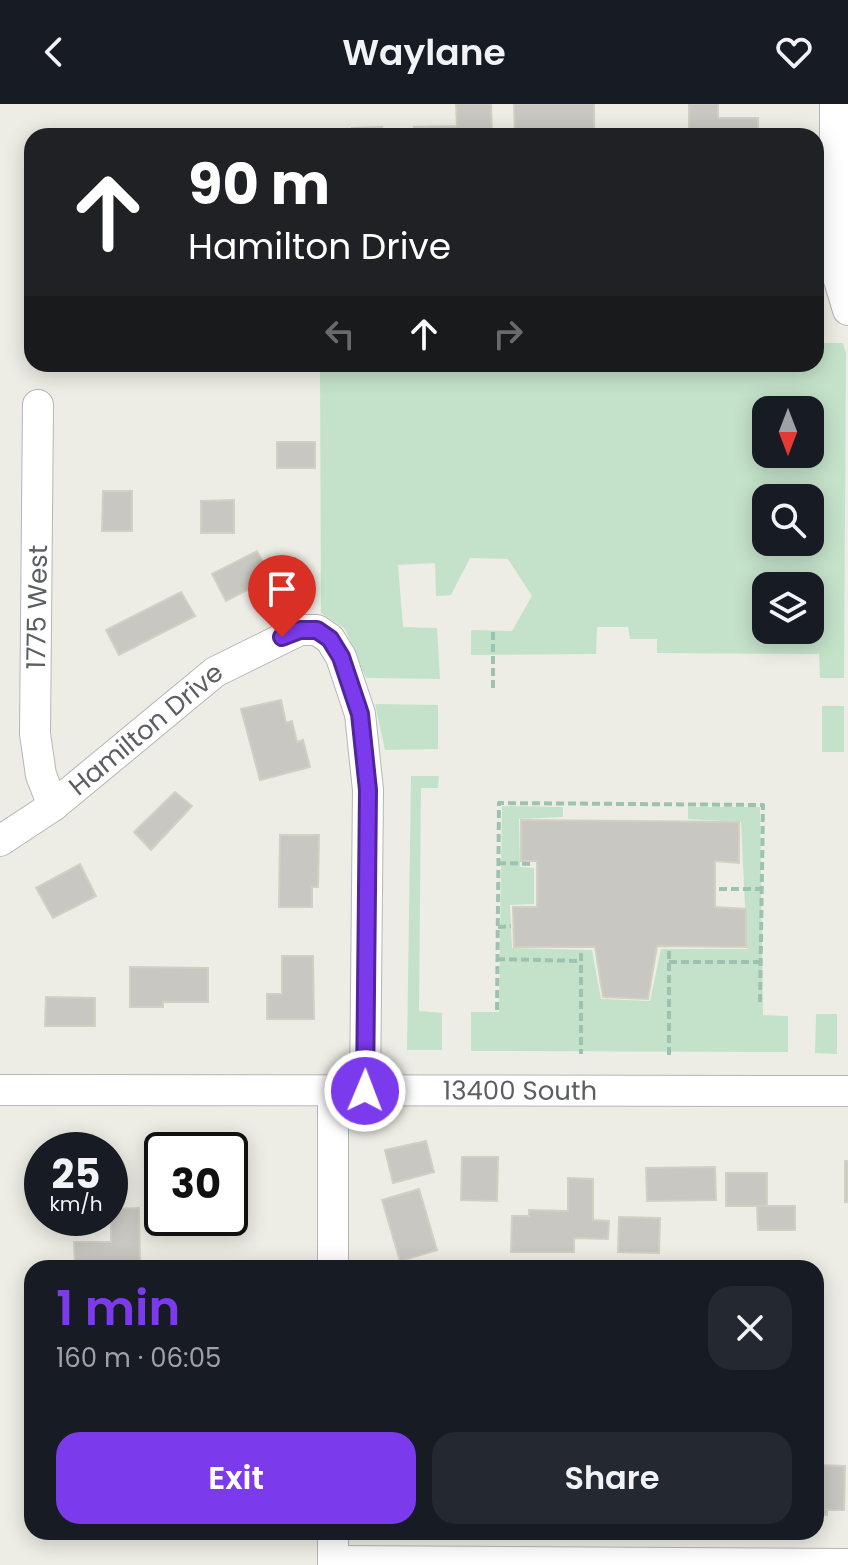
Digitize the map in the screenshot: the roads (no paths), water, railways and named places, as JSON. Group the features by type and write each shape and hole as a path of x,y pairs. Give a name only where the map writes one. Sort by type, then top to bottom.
{"street":[{"path":"835,104 835,267 848,310"},
{"name":"1775 West","path":"38,405 35,734 41,775 53,806"},
{"name":"Hamilton Drive","path":"0,841 53,806 215,672 300,630 317,630 330,639 341,657 360,714 368,790 365,1091"},
{"name":"13400 South","path":"0,1090 848,1091"},
{"path":"333,1092 333,1260"},
{"path":"333,1553 848,1564"}]}
